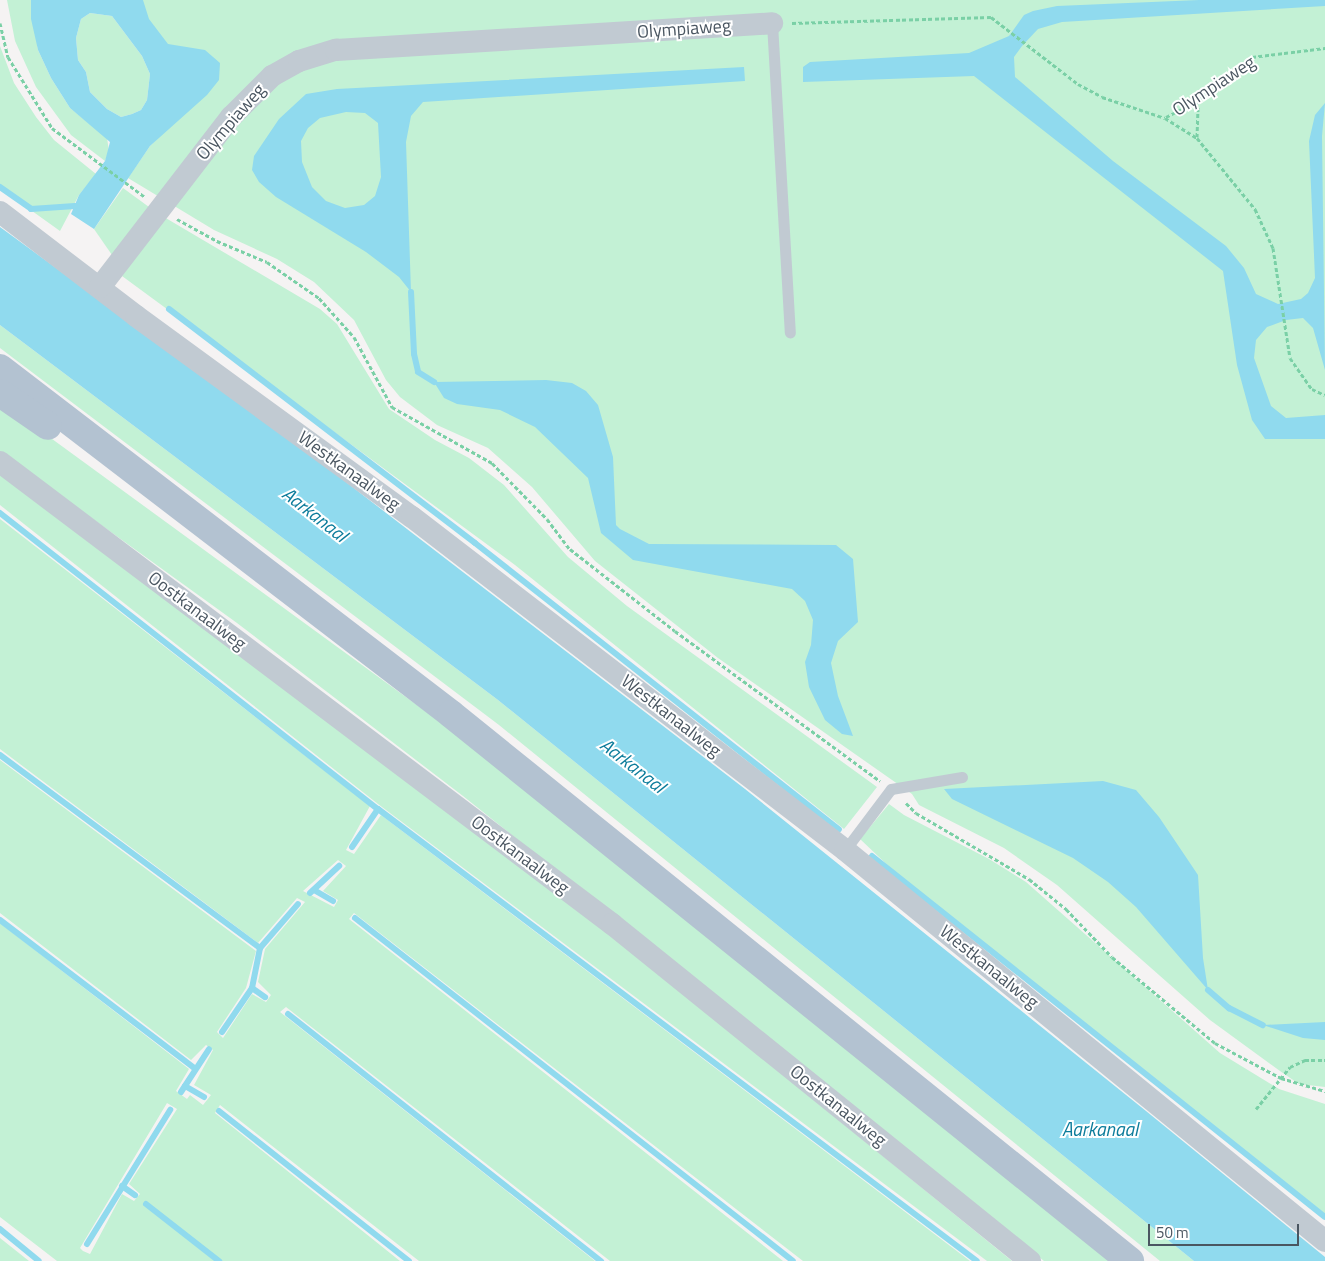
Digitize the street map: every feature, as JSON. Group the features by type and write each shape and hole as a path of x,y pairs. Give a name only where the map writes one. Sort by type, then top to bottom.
{"main road":[{"path":"0,368 132,466 194,520 451,714 1130,1261"},
{"path":"0,393 123,478 194,520"}],"street":[{"name":"Olympiaweg","path":"100,287 231,117 272,76 299,61 336,50 772,23"},
{"name":"Westkanaalweg","path":"0,212 412,517 845,850 1325,1241"},
{"name":"Oostkanaalweg","path":"0,462 612,924 1030,1261"}],"lane":[{"path":"772,23 790,332"},
{"path":"845,850 891,789 962,777"}],"path":[{"name":"Olympiaweg","path":"772,23 991,17 1009,28 1026,44 1078,84 1102,97 1165,118 1198,100 1252,57 1325,48"},
{"path":"0,24 8,57 52,128 128,185"},
{"path":"1197,138 1198,100"},
{"path":"1165,118 1197,138 1255,209 1273,248 1290,358 1312,389 1325,394"},
{"path":"161,207 188,227 267,262 319,298 354,337 392,406 492,463 547,519 570,548 675,631 891,789 916,812 1029,879 1066,909 1112,957 1215,1043 1281,1078 1325,1091"},
{"path":"1256,1110 1290,1067 1305,1060 1325,1060"}],"green space":[{"path":"7,0 31,0 38,50 51,78 70,108 107,138 109,151 105,161 71,135 36,87 15,41"},
{"path":"127,0 1325,0 1325,1087 1299,1084 1280,1071 1210,1020 1057,885 1004,848 919,805 912,794 718,658 595,561 532,487 488,448 437,425 400,397 386,380 354,320 314,282 277,259 214,230 128,178 150,146 174,122"},
{"path":"90,13 112,16 142,56 150,74 147,100 141,110 121,117 107,109 90,92 86,72 78,60 76,38 81,19"},
{"path":"0,46 14,83 36,117 54,140 96,174 79,195 60,231 0,188"},
{"path":"123,188 149,207 112,255 94,229"},
{"path":"164,217 320,309 337,324 389,409 435,440 469,458 504,485 568,557 627,606 877,787 844,829 515,565 122,276"},
{"path":"0,325 498,700 1194,1261 1160,1261 499,725 0,348"},
{"path":"0,401 447,727 1121,1261 1044,1261 463,796 237,623 0,452"},
{"path":"0,473 508,851 1012,1261 987,1261 378,804 0,505"},
{"path":"0,519 370,806 346,850 354,854 381,815 970,1261 803,1261 354,913 349,919 783,1261 610,1261 286,1007 280,1012 595,1261 419,1261 220,1105 215,1113 400,1261 222,1261 146,1202 144,1205 215,1261 57,1261 0,1217 0,923 189,1069 176,1091 187,1099 190,1095 203,1105 211,1095 194,1085 213,1050 206,1045 191,1060 0,913 0,760 256,951 246,988 217,1032 223,1038 252,994 266,1002 271,995 258,982 265,949 305,902 297,898 258,943 0,749","holes":["338,860 346,866 323,891 338,900 334,907 303,891","167,1103 177,1109 129,1184 140,1194 134,1201 122,1194 90,1254 83,1251 80,1248"]},
{"path":"889,804 904,815 989,859 1026,882 1220,1053 1279,1089 1325,1104 1325,1215 899,876 860,839"},
{"path":"0,1238 29,1261 0,1261"}],"water":[{"path":"31,0 143,0 149,19 168,44 205,50 220,63 219,80 207,95 150,146 94,229 71,214 79,195 105,161 110,142 70,108 51,78 38,50 31,19","holes":["90,13 112,16 142,56 150,74 147,100 141,110 121,117 107,109 90,92 86,72 78,60 76,38 81,19"]},
{"path":"1199,0 1325,0 1325,6 1062,22 1038,29 1022,46 1014,57 1015,77 1113,161 1226,246 1244,268 1256,294 1278,304 1301,299 1308,293 1315,278 1309,141 1315,115 1325,103 1322,136 1325,370 1313,328 1303,318 1286,320 1267,327 1256,340 1254,358 1271,406 1286,418 1325,415 1325,439 1265,439 1252,420 1237,365 1223,271 974,76 803,82 803,67 810,62 969,53 1009,36 1024,15 1057,6"},
{"path":"744,67 745,81 423,102 411,116 406,142 411,292 399,277 366,252 276,197 259,182 252,170 254,156 279,119 306,94 337,89","holes":["346,112 365,113 378,123 381,177 375,196 364,205 345,208 326,201 312,187 302,162 301,141 308,128 320,118"]},
{"name":"Aarkanaal","path":"0,227 290,439 745,789 1146,1111 1325,1257 1325,1261 1194,1261 498,700 0,325"},
{"path":"546,380 572,383 586,391 598,405 613,457 616,525 620,529 649,544 836,545 853,559 858,622 838,641 831,663 838,696 853,736 842,734 825,720 809,687 805,662 811,645 813,620 805,601 792,589 633,560 601,533 588,478 535,427 500,410 457,404 444,398 434,382"},
{"path":"1103,781 1136,790 1159,817 1198,875 1203,958 1208,990 1136,907 1108,882 1073,858 952,799 944,789"},
{"path":"1325,1022 1325,1040 1303,1038 1263,1025"}],"waterway":[{"path":"0,187 31,209 75,206"},
{"path":"411,292 414,354 418,372 434,382"},
{"path":"169,309 475,543 839,829"},
{"path":"0,513 378,809 977,1261"},
{"path":"0,755 260,948"},
{"path":"352,847 378,809"},
{"path":"872,856 1325,1217"},
{"path":"310,893 339,866"},
{"path":"314,890 333,901"},
{"path":"222,1032 252,988 260,948 298,904"},
{"path":"355,918 793,1261"},
{"path":"0,920 194,1068"},
{"path":"252,988 265,997"},
{"path":"1208,990 1229,1008 1263,1025"},
{"path":"288,1014 601,1261"},
{"path":"181,1092 209,1049"},
{"path":"185,1086 204,1097"},
{"path":"87,1244 170,1110"},
{"path":"219,1111 409,1261"},
{"path":"122,1186 135,1195"},
{"path":"146,1204 219,1261"},
{"path":"0,1229 39,1261"}]}
